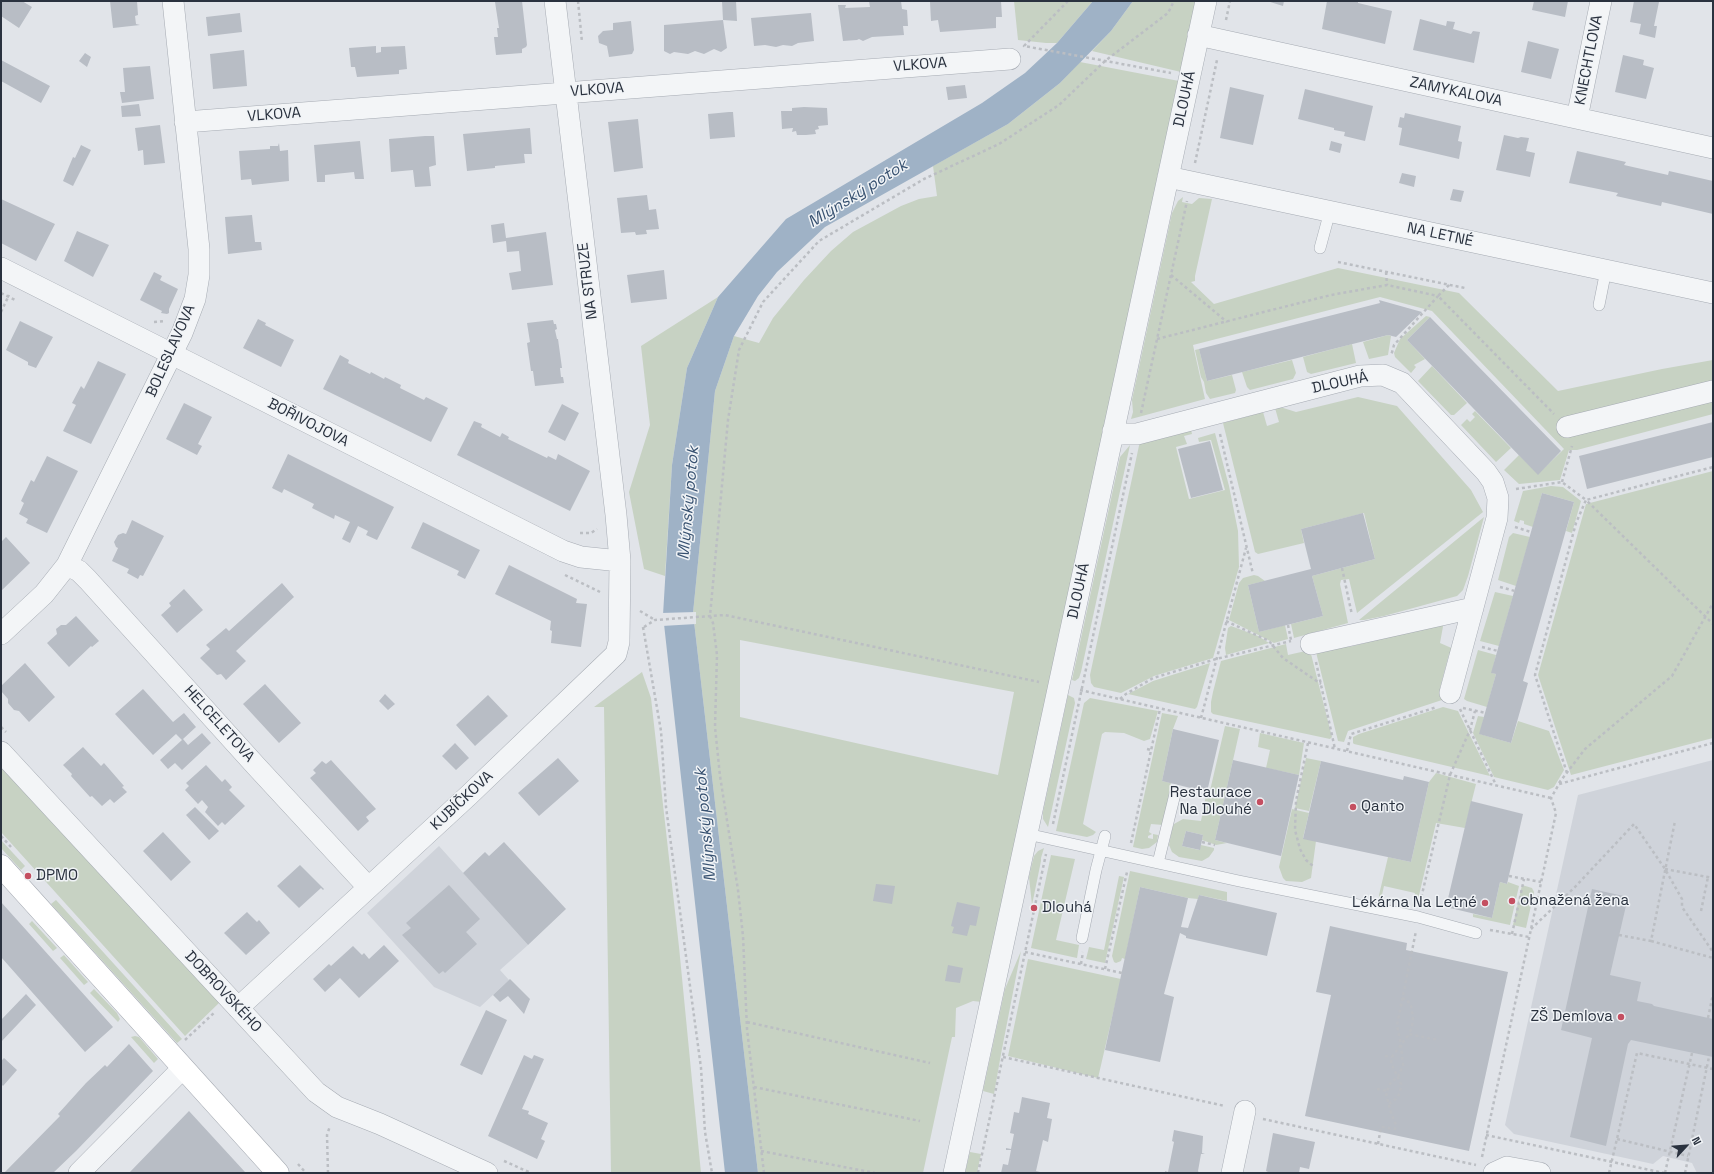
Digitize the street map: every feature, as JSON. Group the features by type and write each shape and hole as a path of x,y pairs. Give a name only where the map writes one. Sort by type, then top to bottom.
{"main road":[{"path":"1,866 278,1173"}],"street":[{"name":"BOLESLAVOVA","path":"1,634 44,594 67,565 191,313 199,275 199,249 173,1"},
{"name":"NA STRUZE","path":"555,1 616,515 620,562"},
{"name":"DLOUHÁ","path":"954,1173 1206,1"},
{"name":"KNECHTLOVA","path":"1577,118 1601,1"},
{"name":"ZAMYKALOVA","path":"1198,35 1713,148"},
{"name":"VLKOVA","path":"185,122 1010,59"},
{"name":"NA LETNÉ","path":"1168,177 1713,293"},
{"name":"BOŘIVOJOVA","path":"1,268 563,551 581,557 620,562"},
{"name":"DLOUHÁ","path":"1113,431 1132,434 1360,376 1384,375 1402,383 1486,472 1498,493 1499,503 1497,518 1447,698"},
{"path":"1566,427 1713,391"},
{"name":"KUBÍČKOVA","path":"228,1008 368,887 469,795 616,654 619,642 620,562"},
{"name":"HELCELETOVA","path":"67,565 79,571 88,580 256,766 368,887"},
{"path":"1311,644 1473,608"},
{"name":"DOBROVSKÉHO","path":"1,752 228,1008 316,1092 337,1107 380,1124 457,1160 495,1167"},
{"path":"79,1173 183,1068"},
{"path":"1232,1173 1245,1111"},
{"path":"1485,1166 1507,1167 1540,1173"}],"lane":[{"path":"1320,248 1330,211"},
{"path":"1599,305 1606,270"},
{"path":"1158,863 1175,794"},
{"path":"1027,834 1418,918 1476,934"},
{"path":"1082,938 1105,836"}],"path":[{"path":"1068,1 1024,46 1213,80"},
{"path":"764,1173 747,1022 743,936 738,890 720,776 715,727 716,656 710,616 728,420 739,350 763,302 819,241 924,179 999,144 1059,105 1105,61 1168,13 1174,1"},
{"path":"1140,419 1230,1"},
{"path":"1338,262 1465,288"},
{"path":"1386,272 1387,285"},
{"path":"1171,274 1227,322"},
{"path":"1157,339 1331,295 1387,285 1438,296 1566,427"},
{"path":"1394,362 1390,357 1394,345 1449,285"},
{"path":"147,319 161,322 168,318"},
{"path":"1215,414 1252,574"},
{"path":"1052,828 1134,447"},
{"path":"1586,500 1713,467"},
{"path":"1562,482 1586,500 1713,624"},
{"path":"1567,773 1534,675 1576,523 1586,500"},
{"path":"575,532 591,533 601,524"},
{"path":"1509,526 1531,532"},
{"path":"1201,718 1246,548"},
{"path":"1342,568 1352,618"},
{"path":"564,574 603,594"},
{"path":"1493,585 1515,591"},
{"path":"1003,1057 1245,1111 1257,1118 1485,1166 1486,1135 1556,813 1551,798 1559,784 1585,749 1672,676 1713,602"},
{"path":"655,620 725,615 1042,683"},
{"path":"1226,621 1268,641 1283,658 1321,684"},
{"path":"1288,625 1291,641"},
{"path":"643,627 661,731 666,806 701,1068 705,1132 712,1173"},
{"path":"1311,644 1335,749"},
{"path":"1476,645 1498,651"},
{"path":"1120,699 1153,678 1216,659"},
{"path":"1081,690 1551,798"},
{"path":"1347,751 1351,734 1447,698"},
{"path":"1486,713 1459,707 1496,785"},
{"path":"1130,846 1160,708"},
{"path":"1419,908 1450,775 1470,730 1475,711"},
{"path":"1308,742 1296,801 1295,830 1300,849 1306,860 1313,866"},
{"path":"1559,784 1713,743"},
{"path":"1651,941 1676,820"},
{"path":"1531,929 1576,886 1634,824 1665,869 1682,899 1682,907 1713,952"},
{"path":"1202,842 1215,845"},
{"path":"978,1173 1048,848"},
{"path":"1105,969 1128,869"},
{"path":"1665,869 1713,878"},
{"path":"1509,876 1541,882"},
{"path":"1701,911 1708,877"},
{"path":"1512,934 1524,879"},
{"path":"1378,1144 1381,1127 1395,1129 1396,1125 1389,1104 1387,1091 1391,1082 1398,1077 1403,1066 1397,1025 1417,927"},
{"path":"1476,934 1481,929 1529,937"},
{"path":"1619,935 1651,941 1713,958"},
{"path":"1025,952 1122,973"},
{"path":"1080,964 1083,953"},
{"path":"1708,1018 1713,994"},
{"path":"1389,1104 1398,1097 1400,1091 1398,1077 1391,1063 1392,1057 1409,1034 1412,1027 1413,1017 1411,1006 1407,1000 1402,998"},
{"path":"180,1046 228,1008"},
{"path":"747,1022 930,1063"},
{"path":"1409,1034 1438,1040"},
{"path":"1609,1173 1636,1053 1713,1069"},
{"path":"1486,1135 1665,1173 1692,1053"},
{"path":"1385,1056 1392,1057"},
{"path":"1685,1173 1709,1057"},
{"path":"754,1087 920,1122"},
{"path":"1377,1089 1387,1091"},
{"path":"328,1173 327,1135 337,1107"},
{"path":"1617,1139 1688,1156"},
{"path":"761,1151 875,1173"},
{"path":"495,1167 531,1173"}],"shaded area":[{"name":"ZŠ Demlova","path":"1713,760 1713,1173 1697,1173 1692,1163 1663,1156 1653,1164 1514,1134 1505,1125 1578,795"},
{"path":"439,846 528,945 500,970 509,980 480,1007 434,987 367,913"}],"green space":[{"path":"1014,1 1093,1 1057,43 1046,43 1018,40"},
{"path":"1133,1 1196,1 1181,72 1092,51 1111,31"},
{"path":"1080,62 1179,81 982,1002 973,1001 956,1008 955,1037 952,1037 923,1173 758,1173 693,613 715,391 734,336 759,343 773,318 804,280 831,251 853,232 901,206 919,199 937,196 933,166 1008,124 1060,83","holes":["740,640 1014,692 998,775 740,717"]},
{"path":"1183,197 1182,202 1192,204 1199,198 1212,199 1195,281 1191,282 1214,304 1338,268 1459,293 1558,391 1713,360 1713,414 1577,450 1569,450 1560,480 1519,484 1504,470 1519,455 1538,474 1564,449 1432,311 1380,297 1193,345 1205,399 1131,419 1133,412 1132,400 1172,213 1178,201"},
{"path":"718,297 687,368 672,465 665,576 644,569 629,492 650,425 641,346"},
{"path":"1426,316 1430,317 1407,340 1425,359 1414,365 1416,367 1411,373 1395,357 1394,353 1400,339"},
{"path":"1388,335 1391,336 1388,355 1369,359 1363,342"},
{"path":"1352,344 1356,363 1311,374 1307,372 1303,357"},
{"path":"1199,349 1207,381 1232,375 1236,390 1235,393 1210,399 1206,393 1204,382 1201,377 1195,350"},
{"path":"1292,360 1296,373 1293,379 1250,390 1247,387 1242,372"},
{"path":"1432,366 1467,403 1454,415 1451,415 1418,381"},
{"path":"1358,397 1397,406 1471,490 1483,512 1357,613 1349,579 1341,580 1340,584 1348,623 1294,638 1291,624 1323,616 1312,576 1375,559 1364,513 1301,529 1304,543 1258,554 1255,552 1223,423 1263,412 1267,426 1279,422 1275,408 1277,406 1296,412"},
{"path":"1475,411 1511,448 1496,462 1461,425 1467,419 1470,422 1475,417 1472,414"},
{"path":"1191,430 1192,434 1184,436 1187,444 1176,447 1189,499 1225,490 1211,440 1199,442 1198,438 1215,433 1229,486 1238,531 1239,567 1213,658 1154,676 1121,693 1094,687 1091,683 1090,675 1140,441"},
{"path":"1130,445 1081,672 1079,678 1075,681 1072,680 1120,457"},
{"path":"1713,471 1713,738 1571,775 1538,675 1586,504"},
{"path":"1551,486 1563,487 1581,501 1572,533 1566,531 1574,502 1542,493 1533,527 1524,524 1524,521 1520,520 1519,523 1514,521 1523,491"},
{"path":"1484,517 1468,576 1463,590 1457,596 1384,616 1359,620"},
{"path":"1513,533 1530,537 1516,586 1498,580 1509,537"},
{"path":"1254,575 1265,581 1248,585 1259,632 1285,625 1288,639 1274,643 1229,620 1239,583 1243,578"},
{"path":"1495,592 1513,596 1499,646 1480,641"},
{"path":"1444,621 1440,643 1456,650 1449,654 1440,688 1445,699 1348,731 1344,742 1338,741 1315,648 1344,641 1349,647 1420,629"},
{"path":"1231,626 1258,636 1269,643 1226,655 1225,648 1228,628"},
{"path":"1286,644 1288,655 1310,650 1332,737 1330,739 1213,714 1211,712 1211,702 1221,661"},
{"path":"1478,650 1496,655 1492,673 1496,674 1487,707 1464,699"},
{"path":"1210,663 1197,707 1195,709 1128,694 1153,681"},
{"path":"642,672 651,698 679,947 701,1173 611,1173 604,707 594,707"},
{"path":"1068,695 1074,698 1075,703 1048,827 1043,819 1043,812"},
{"path":"1090,698 1158,711 1150,739 1144,741 1124,733 1105,732 1102,734 1083,824 1096,832 1087,837 1056,831 1084,703"},
{"path":"1443,707 1458,711 1490,776 1353,743 1353,737 1359,734"},
{"path":"1162,713 1178,716 1173,729 1162,781 1171,783 1163,825 1151,824 1149,832 1152,834 1148,836 1148,838 1153,839 1153,834 1158,835 1157,842 1149,848 1142,849 1133,847"},
{"path":"1478,716 1484,717 1480,734 1511,743 1518,721 1549,731 1564,770 1554,787 1548,790 1494,777 1473,733"},
{"path":"1225,726 1240,729 1215,840 1227,843 1216,845 1202,840 1203,835 1186,831 1182,846 1199,850 1201,845 1214,848 1214,850 1209,857 1202,861 1179,857 1172,852 1169,845 1172,829 1174,824 1183,819 1201,821 1206,795 1209,795"},
{"path":"1260,733 1304,743 1299,775 1266,768 1270,750 1258,747"},
{"path":"1306,758 1321,761 1309,811 1295,808"},
{"path":"1,762 220,1002 185,1036 1,832"},
{"path":"1436,773 1476,784 1465,828 1436,823 1416,908 1412,906 1415,893 1384,886 1380,900 1379,895 1388,857 1411,862 1429,782"},
{"path":"1292,809 1309,813 1303,838 1316,841 1311,878 1302,882 1286,881 1283,878 1279,867"},
{"path":"1,840 25,866 21,870 1,848"},
{"path":"1044,848 1032,905 1029,877 1034,856 1038,851"},
{"path":"1051,855 1075,859 1056,940 1079,945 1077,958 1031,948"},
{"path":"1130,871 1227,892 1227,901 1199,895 1198,899 1188,898 1140,887 1125,959 1122,958 1121,961 1116,963 1114,962 1112,956"},
{"path":"1119,876 1124,877 1105,963 1086,959 1089,947 1104,950"},
{"path":"1500,882 1507,884 1508,882 1519,886 1510,925 1473,917 1473,914 1492,918"},
{"path":"1522,885 1532,888 1534,892 1526,928 1513,925"},
{"path":"56,900 182,1039 177,1043 51,904"},
{"path":"32,921 57,948 53,951 29,924"},
{"path":"1021,951 994,1094 983,1091 1005,989"},
{"path":"64,955 88,982 84,985 60,958"},
{"path":"1028,959 1121,979 1098,1078 1008,1056"},
{"path":"94,989 117,1013 120,1019 118,1022 90,993"},
{"path":"131,1037 139,1037 158,1059 154,1063"},
{"path":"970,1152 981,1154 977,1173 965,1173"}],"water":[{"name":"Mlýnský potok","path":"1093,1 1133,1 1111,31 1060,83 1008,124 825,227 777,272 758,296 734,336 715,391 693,613 758,1173 725,1173 663,615 672,465 687,368 718,297 786,219 982,103 1025,73 1057,43"}],"pier":[{"path":"696,612 696,624 662,626 661,613"}],"building":[{"path":"1,1 22,1 32,7 19,28 1,16"},
{"path":"110,1 137,1 138,15 135,16 136,24 140,25 113,28"},
{"path":"522,1 527,45 522,49 522,53 496,55 494,37 498,37 497,28 499,28 495,2"},
{"path":"722,1 736,1 737,21 723,20"},
{"path":"869,1 901,1 902,9 907,10 908,26 903,26 904,35 872,37 863,41 859,39 843,41 838,5 846,5 845,8 870,7"},
{"path":"1001,1 1002,17 996,17 996,28 940,32 938,20 931,21 930,2"},
{"path":"1267,1 1284,1 1283,6"},
{"path":"1327,1 1358,1 1358,3 1392,11 1385,44 1322,29"},
{"path":"1534,1 1568,1 1565,17 1532,10"},
{"path":"1634,1 1659,2 1654,26 1657,26 1655,38 1639,34 1641,24 1630,22"},
{"path":"240,13 242,32 208,36 206,17"},
{"path":"811,13 814,41 798,43 792,46 754,46 751,18"},
{"path":"1420,19 1446,26 1447,21 1455,22 1453,29 1471,34 1473,31 1480,32 1474,63 1413,50"},
{"path":"723,20 727,48 721,52 714,49 704,54 695,51 688,54 674,52 670,54 664,51 664,25"},
{"path":"631,21 634,50 632,54 609,57 607,46 599,43 598,36 603,31 613,30 613,23"},
{"path":"1528,41 1559,49 1551,79 1521,72"},
{"path":"376,46 376,53 381,52 381,47 405,46 407,69 399,70 399,74 357,77 355,67 351,67 349,48"},
{"path":"244,50 247,86 213,89 210,54"},
{"path":"85,53 91,57 87,67 79,61"},
{"path":"1623,55 1644,60 1643,65 1654,68 1646,99 1615,92"},
{"path":"1,60 50,86 41,103 1,81"},
{"path":"150,66 154,99 122,103 120,92 125,92 123,68"},
{"path":"965,85 967,98 948,100 946,87"},
{"path":"1230,87 1264,95 1253,145 1220,138"},
{"path":"1305,89 1373,106 1365,141 1344,136 1345,132 1334,130 1334,128 1298,119"},
{"path":"139,104 141,116 122,117 121,106"},
{"path":"792,108 827,108 828,125 818,126 819,129 815,130 816,134 806,135 797,135 796,131 792,132 793,128 782,129 781,111 792,111"},
{"path":"733,112 735,137 710,139 708,114"},
{"path":"1405,113 1461,126 1458,141 1462,142 1459,159 1399,145 1402,128 1398,127 1400,117 1404,118"},
{"path":"638,119 643,168 614,172 608,122"},
{"path":"160,125 165,163 144,165 143,150 138,151 135,128"},
{"path":"530,128 532,154 524,154 525,163 467,171 463,134"},
{"path":"1504,135 1518,138 1529,138 1526,151 1535,153 1530,177 1496,170"},
{"path":"434,136 436,165 429,167 431,186 415,187 413,170 391,172 389,139"},
{"path":"360,141 364,179 355,179 354,172 325,175 325,182 317,182 314,145"},
{"path":"1331,141 1342,144 1340,153 1329,150"},
{"path":"279,143 280,151 288,150 289,181 252,185 251,179 241,180 239,151 270,149 270,146 278,146"},
{"path":"81,145 91,150 73,186 63,181 73,157 75,158"},
{"path":"1577,151 1626,162 1624,165 1668,175 1669,171 1713,181 1713,214 1662,202 1661,206 1616,196 1618,193 1569,183"},
{"path":"1402,173 1416,176 1414,187 1399,183"},
{"path":"1453,189 1464,191 1461,202 1450,200"},
{"path":"647,195 649,210 656,209 659,229 646,230 647,234 636,235 635,232 621,233 617,198"},
{"path":"1,199 55,224 36,261 1,243"},
{"path":"252,215 255,242 261,242 262,250 228,254 225,217"},
{"path":"504,223 506,238 546,232 553,285 512,290 509,273 521,271 519,251 507,252 506,241 493,243 491,225"},
{"path":"77,231 109,245 93,277 64,261"},
{"path":"664,270 667,299 631,303 627,275"},
{"path":"154,272 162,276 160,280 178,289 169,309 169,313 167,314 161,313 162,311 140,300"},
{"path":"1379,300 1422,312 1396,337 1388,335 1207,381 1199,349 1380,303"},
{"path":"1430,317 1561,451 1538,475 1407,340"},
{"path":"258,319 266,323 265,325 294,340 281,367 243,348"},
{"path":"553,320 557,329 555,330 558,339 562,368 560,368 561,377 563,377 564,383 535,386 527,343 530,342 527,323"},
{"path":"20,321 53,337 36,368 28,365 28,362 6,350"},
{"path":"340,355 349,360 348,363 370,374 371,372 384,379 385,377 401,385 400,388 424,400 426,397 448,408 431,442 323,389"},
{"path":"98,361 126,374 91,444 63,431 76,405 72,403 81,386 84,389"},
{"path":"184,403 212,417 198,444 202,446 197,455 166,439"},
{"path":"562,404 579,413 565,441 548,432"},
{"path":"474,421 482,424 481,427 500,437 502,433 509,437 508,439 547,458 548,456 556,460 558,454 590,471 570,511 457,455"},
{"path":"1713,422 1713,457 1587,489 1579,456"},
{"path":"1210,441 1223,490 1191,498 1178,449"},
{"path":"288,454 394,507 377,540 366,535 368,531 358,526 350,543 342,539 350,522 335,515 334,519 312,508 314,504 284,489 282,493 272,488"},
{"path":"47,456 78,471 47,533 26,523 28,519 19,514 24,503 21,501 31,480 34,482"},
{"path":"1542,493 1574,502 1523,681 1528,683 1511,743 1479,734 1496,674 1491,673"},
{"path":"1363,513 1375,559 1312,576 1323,616 1259,632 1248,585 1311,569 1301,529"},
{"path":"132,520 164,536 143,576 140,575 138,579 127,573 129,569 112,561 118,548 114,542 118,535 123,533 126,534"},
{"path":"423,522 480,550 465,579 457,575 459,571 411,548"},
{"path":"6,537 30,563 1,591 1,542"},
{"path":"509,565 577,599 576,603 587,604 581,647 551,643 551,621 495,594"},
{"path":"282,583 294,597 236,651 246,661 226,680 221,674 217,675 200,658 210,649 206,645 226,628 229,631"},
{"path":"184,589 203,610 177,633 161,615 171,606 169,603"},
{"path":"76,616 99,641 92,647 91,646 69,667 47,643 57,634 56,629 61,625 66,625"},
{"path":"25,663 55,697 29,722 19,711 14,710 8,703 8,699 1,691 1,686"},
{"path":"265,684 301,723 279,743 243,704"},
{"path":"143,689 173,722 184,713 196,727 183,739 188,745 202,733 211,743 182,770 175,763 168,769 160,760 182,740 176,734 153,755 115,714"},
{"path":"385,694 395,704 388,710 379,701"},
{"path":"488,695 508,716 475,746 456,725"},
{"path":"1173,729 1219,740 1207,792 1162,781"},
{"path":"455,743 469,758 456,770 442,756"},
{"path":"83,747 101,766 104,763 124,786 122,787 127,792 114,803 110,799 102,806 92,796 90,797 63,765"},
{"path":"558,758 579,781 539,816 518,793"},
{"path":"331,760 376,809 366,817 369,821 358,831 310,778 316,773 313,770 322,761 326,764"},
{"path":"1233,760 1299,775 1281,856 1215,840"},
{"path":"1321,761 1403,780 1404,776 1429,782 1411,862 1303,839"},
{"path":"206,765 222,782 225,779 232,787 229,790 245,806 225,825 222,822 218,826 205,812 208,807 202,800 198,804 185,790 189,786 186,783"},
{"path":"1471,801 1523,814 1507,884 1500,882 1492,918 1446,907"},
{"path":"195,807 219,831 209,840 186,815"},
{"path":"1186,831 1203,835 1200,850 1182,846"},
{"path":"163,832 191,862 171,881 143,851"},
{"path":"504,842 566,909 528,945 463,873 485,852 489,856"},
{"path":"300,865 324,889 323,890 321,888 299,908 277,886"},
{"path":"876,884 895,886 892,904 873,901"},
{"path":"449,885 480,919 466,932 477,944 445,973 443,971 439,974 402,935 411,928 406,923"},
{"path":"1140,887 1188,898 1181,927 1188,928 1199,895 1277,913 1267,956 1186,938 1186,936 1180,933 1164,994 1174,997 1160,1062 1105,1050"},
{"path":"1592,889 1628,897 1610,975 1641,982 1637,1001 1713,1019 1713,1057 1631,1040 1628,1044 1606,1146 1570,1137 1592,1038 1561,1030"},
{"path":"1,902 113,1027 85,1052 1,957"},
{"path":"957,902 980,907 976,926 970,925 967,936 952,933 954,927 951,926"},
{"path":"247,912 257,922 259,920 270,933 246,955 224,933"},
{"path":"1330,926 1407,943 1406,950 1508,972 1469,1151 1305,1116 1331,995 1316,992"},
{"path":"384,945 399,961 359,998 340,978 325,992 313,979 329,964 331,966 353,946 362,955 364,953 369,959"},
{"path":"948,965 963,968 960,983 945,981"},
{"path":"510,979 530,999 524,1014 508,996 500,1002 493,995"},
{"path":"26,994 36,1005 1,1042 1,1020"},
{"path":"486,1010 507,1020 482,1075 460,1065"},
{"path":"129,1044 153,1071 76,1151 53,1173 4,1173 60,1116 58,1114 86,1083 105,1065 107,1067"},
{"path":"524,1055 532,1059 534,1055 544,1059 522,1109 529,1111 528,1114 548,1123 541,1139 545,1141 537,1159 488,1136"},
{"path":"4,1058 17,1070 3,1086 1,1084 1,1061"},
{"path":"1022,1097 1050,1103 1047,1118 1052,1119 1048,1142 1043,1140 1036,1171 1044,1173 1001,1173 1003,1164 1008,1165 1011,1150 1006,1150 1006,1148 1011,1149 1014,1134 1010,1133 1014,1112 1019,1113"},
{"path":"189,1111 247,1173 129,1173"},
{"path":"1174,1130 1203,1136 1202,1153 1205,1154 1201,1154 1198,1171 1199,1173 1165,1173 1165,1171 1168,1172 1174,1142 1172,1141"},
{"path":"1273,1133 1315,1142 1309,1169 1300,1167 1299,1173 1270,1173 1266,1171"}],"place":[{"name":"Restaurace Na Dlouhé","path":"1260,802"},
{"name":"Qanto","path":"1353,807"},
{"name":"DPMO","path":"28,876"},
{"name":"obnažená žena","path":"1512,901"},
{"name":"Lékárna Na Letné","path":"1485,903"},
{"name":"Dlouhá","path":"1034,908"},
{"name":"ZŠ Demlova","path":"1621,1017"}]}
